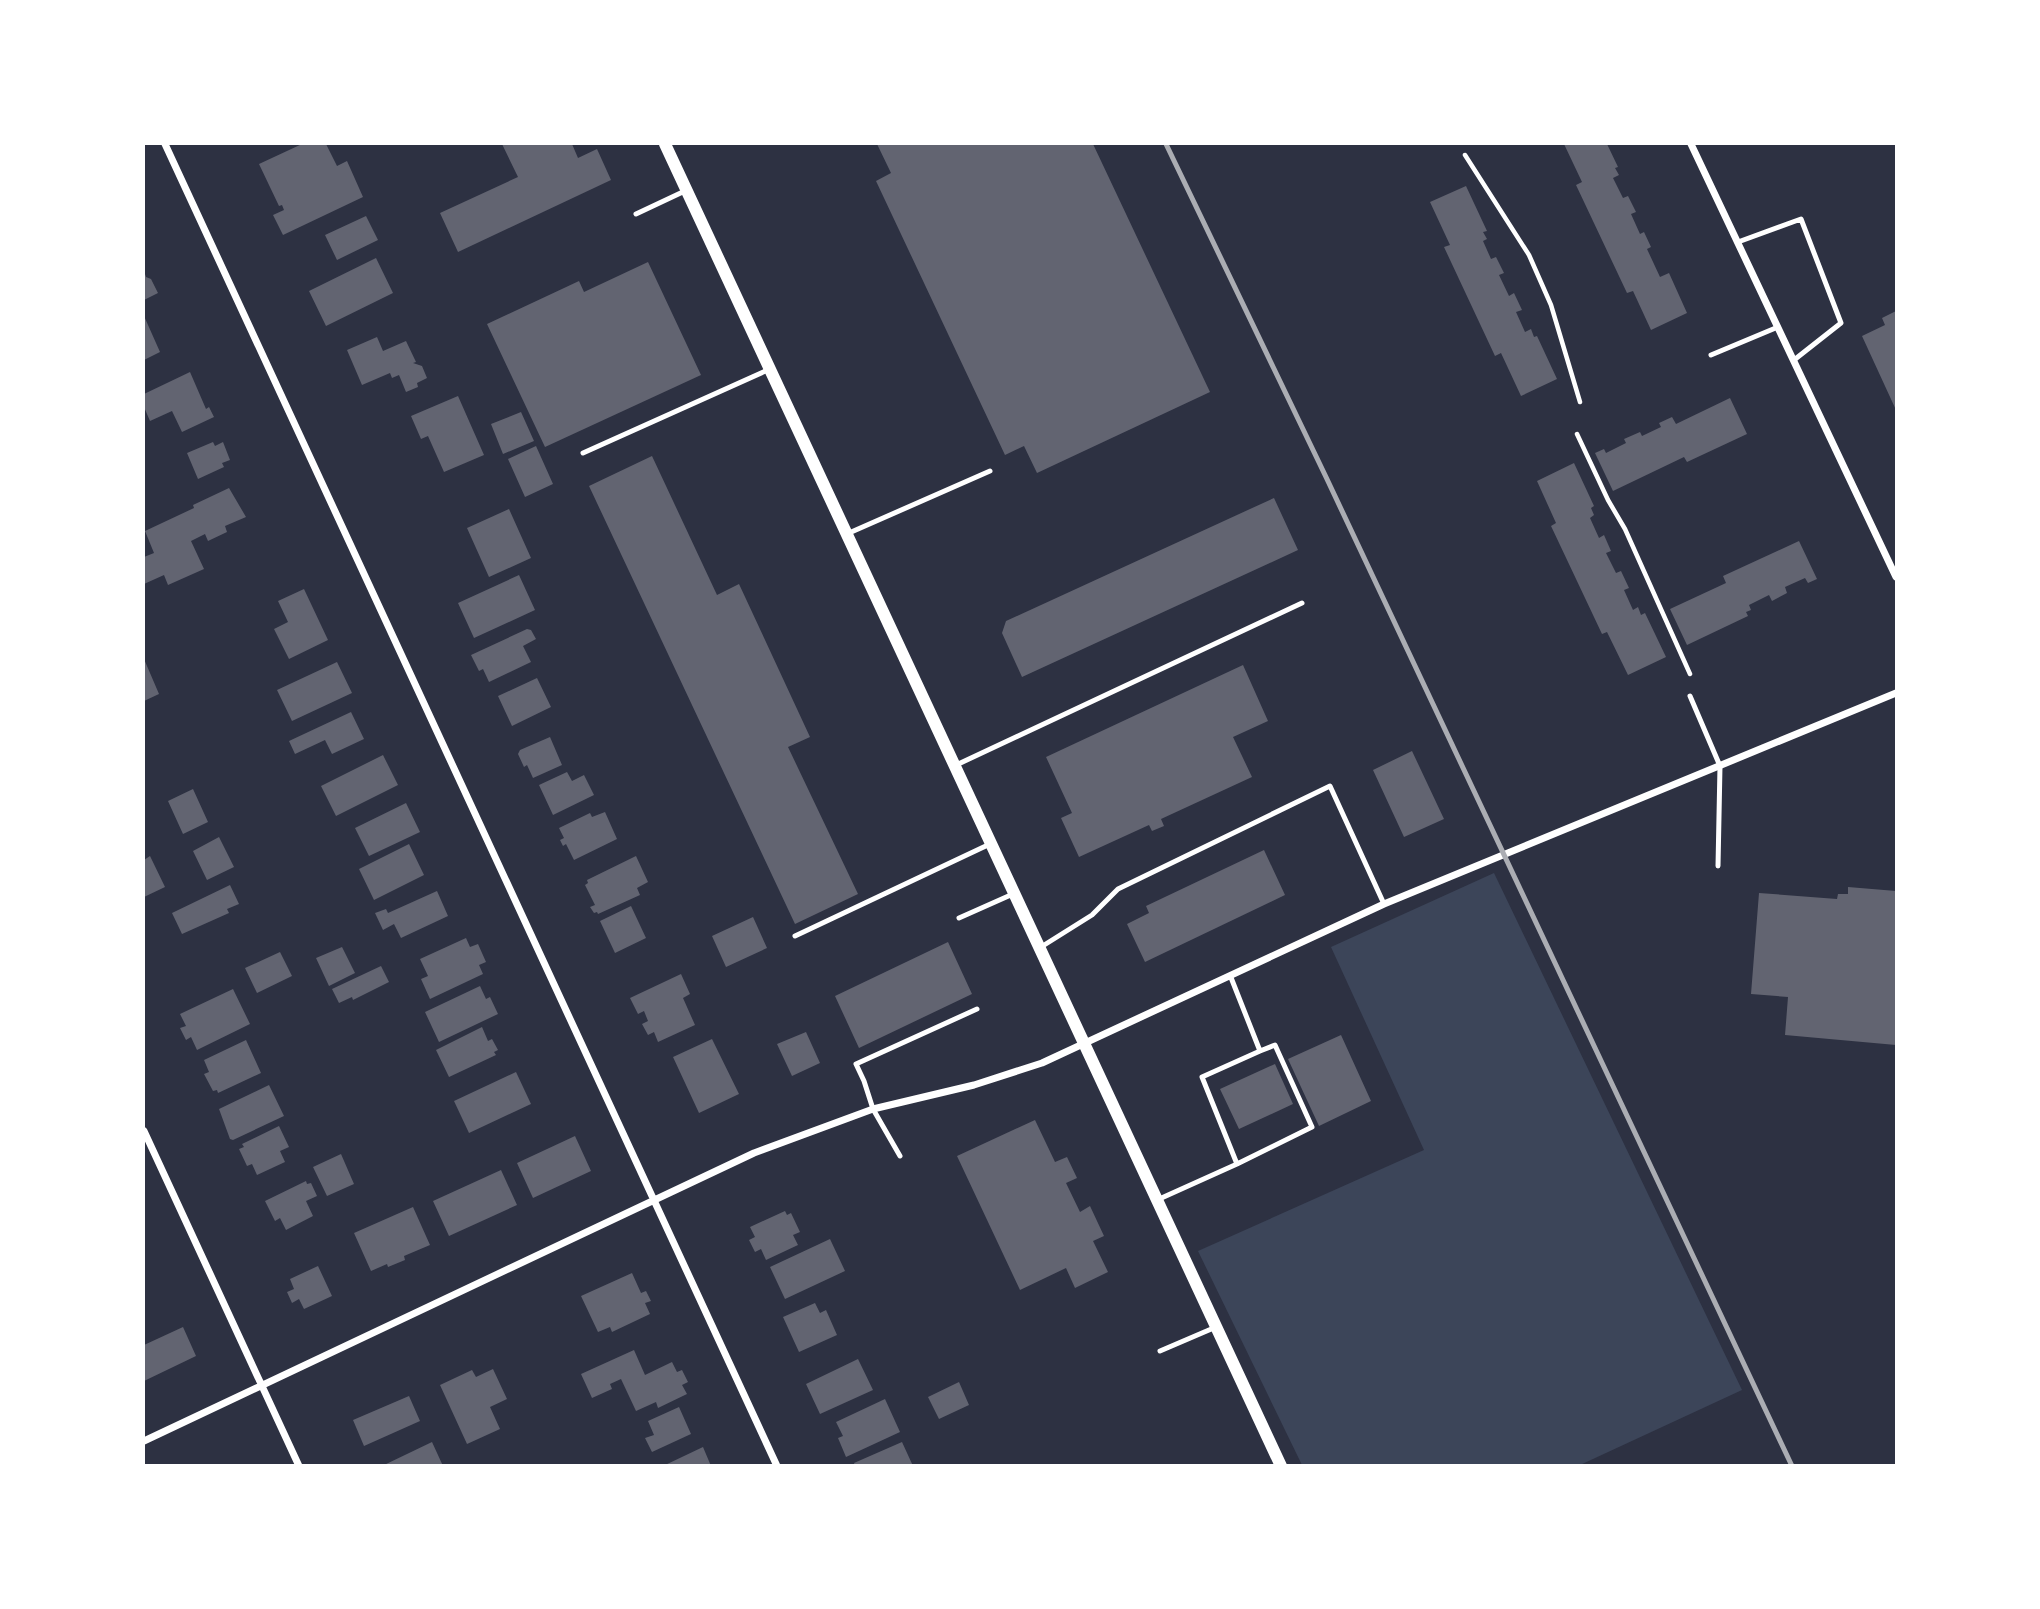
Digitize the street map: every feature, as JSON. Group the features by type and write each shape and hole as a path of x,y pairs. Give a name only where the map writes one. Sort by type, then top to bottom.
{"street":[{"path":"165,144 777,1465"},
{"path":"665,144 1281,1465"},
{"path":"1692,144 1896,577"},
{"path":"144,1441 754,1153 873,1109 986,1081 1042,1063 1384,904 1896,693"},
{"path":"144,1131 299,1465"}],"lane":[{"path":"636,214 687,190"},
{"path":"1738,242 1801,219 1841,323 1794,360"},
{"path":"1711,355 1778,327"},
{"path":"583,453 770,369"},
{"path":"846,534 990,471"},
{"path":"954,766 1302,603"},
{"path":"1690,696 1720,766 1718,866"},
{"path":"1039,948 1092,915 1118,890 1330,786 1384,904"},
{"path":"795,936 990,844"},
{"path":"959,918 1013,894"},
{"path":"1230,975 1260,1051"},
{"path":"900,1156 873,1109 856,1064 977,1009"},
{"path":"1157,1200 1237,1164 1312,1127 1275,1045 1202,1077 1237,1164"},
{"path":"1160,1351 1216,1326"}],"path":[{"path":"1465,155 1529,256 1551,305 1580,402"},
{"path":"1577,434 1625,529 1690,674"}],"shaded area":[{"path":"1494,873 1742,1390 1580,1465 1302,1465 1198,1251 1424,1150 1331,947"}],"building":[{"path":"302,144 326,144 337,166 347,161 363,197 283,235 273,215 284,210 282,205 279,206 259,164"},
{"path":"502,144 572,144 578,158 597,149 611,180 458,252 440,213 518,177"},
{"path":"877,144 1093,144 1210,392 1037,473 1024,446 1005,455 876,181 891,173"},
{"path":"1564,144 1607,144 1618,167 1615,168 1619,175 1613,178 1623,198 1628,196 1636,212 1631,214 1640,234 1644,232 1651,247 1647,249 1660,277 1669,273 1687,313 1651,330 1633,291 1627,293 1576,185 1582,182"},
{"path":"1466,186 1487,231 1483,232 1487,239 1483,241 1491,259 1496,257 1504,273 1499,275 1509,296 1514,293 1522,310 1516,312 1525,332 1531,329 1534,337 1537,336 1557,379 1521,396 1501,353 1495,356 1444,247 1450,245 1430,202"},
{"path":"366,216 378,240 337,260 325,235"},
{"path":"376,258 393,293 326,326 309,291"},
{"path":"648,262 701,375 545,447 487,324 579,281 584,292"},
{"path":"144,271 158,293 144,300"},
{"path":"1896,311 1896,410 1862,336 1885,325 1882,318"},
{"path":"144,316 160,352 144,360"},
{"path":"377,337 383,351 406,341 416,362 413,363 422,366 427,378 417,383 418,387 406,392 399,375 392,378 390,373 362,385 347,350"},
{"path":"190,372 206,409 209,407 214,417 182,432 172,411 150,421 144,407 144,394"},
{"path":"458,396 484,455 444,472 428,436 421,439 411,416"},
{"path":"1730,398 1747,434 1687,462 1684,457 1613,491 1595,453 1604,449 1606,453 1626,443 1624,439 1640,432 1642,436 1661,427 1659,423 1672,417 1676,424"},
{"path":"521,412 534,441 503,454 491,424"},
{"path":"213,442 215,446 223,442 230,460 222,463 224,467 198,479 187,453"},
{"path":"536,446 553,484 525,497 508,459"},
{"path":"652,456 717,595 739,584 810,737 788,747 858,894 795,924 589,486"},
{"path":"1574,463 1594,506 1591,508 1594,515 1590,518 1599,538 1604,535 1611,551 1606,553 1616,573 1621,571 1629,588 1624,590 1633,610 1638,607 1641,615 1645,613 1666,657 1628,675 1607,632 1602,634 1551,526 1556,523 1537,481"},
{"path":"229,488 246,517 225,526 227,532 208,541 205,534 191,541 204,569 168,585 164,575 144,584 144,557 154,553 145,531"},
{"path":"1274,498 1298,550 1022,677 1002,633 1006,621"},
{"path":"509,509 531,558 489,577 467,528"},
{"path":"1799,541 1817,579 1808,583 1805,578 1785,587 1787,593 1772,601 1769,595 1749,605 1751,610 1746,612 1748,616 1687,645 1670,609 1726,583 1723,576"},
{"path":"519,575 535,610 474,638 458,603"},
{"path":"304,589 328,640 289,659 274,629 288,622 278,601"},
{"path":"527,629 531,630 536,639 523,646 531,662 489,682 483,669 479,671 471,655"},
{"path":"144,659 159,694 144,701"},
{"path":"337,662 352,693 292,721 277,690"},
{"path":"1243,665 1268,721 1233,737 1252,777 1161,819 1164,826 1152,831 1149,825 1079,857 1061,818 1072,813 1046,757"},
{"path":"537,678 551,707 512,726 498,696"},
{"path":"351,712 364,739 332,754 325,740 295,754 289,741"},
{"path":"550,737 562,765 533,778 518,754 520,750"},
{"path":"1412,751 1444,819 1404,837 1373,770"},
{"path":"383,755 398,785 336,816 321,786"},
{"path":"567,772 572,781 584,775 594,795 553,815 539,785"},
{"path":"193,789 208,822 183,834 168,801"},
{"path":"406,803 420,832 369,856 355,828"},
{"path":"605,812 617,839 574,860 566,844 563,846 560,840 564,838 559,828 590,813 592,817"},
{"path":"219,837 234,867 207,880 193,851"},
{"path":"409,844 424,875 374,900 359,869"},
{"path":"1264,850 1285,895 1145,962 1127,924 1149,913 1146,906"},
{"path":"150,856 165,887 144,897 144,860"},
{"path":"636,856 648,882 637,888 640,895 598,914 594,913 590,907 595,905 585,885 587,880"},
{"path":"230,885 239,904 227,909 229,913 182,934 172,913"},
{"path":"1848,887 1896,891 1896,1045 1785,1035 1788,997 1751,994 1759,893 1837,899 1838,894 1848,894"},
{"path":"437,891 448,916 401,938 394,924 383,930 375,913 386,909 388,913"},
{"path":"631,906 646,938 615,953 600,921"},
{"path":"753,917 767,948 726,967 712,936"},
{"path":"466,938 470,947 478,944 486,962 479,965 483,974 430,999 421,979 428,976 420,959"},
{"path":"948,942 972,994 859,1048 835,996"},
{"path":"342,947 355,973 329,986 316,958"},
{"path":"280,952 292,976 257,993 245,968"},
{"path":"381,966 389,982 353,1000 352,997 339,1003 332,989"},
{"path":"681,974 690,994 683,998 695,1025 658,1042 654,1032 648,1035 642,1024 648,1021 644,1011 638,1014 630,998"},
{"path":"480,986 486,999 490,997 498,1014 439,1042 425,1012"},
{"path":"233,989 250,1024 197,1050 191,1037 186,1040 180,1028 186,1026 180,1014"},
{"path":"482,1027 488,1041 492,1039 498,1050 494,1052 496,1055 449,1077 436,1050"},
{"path":"806,1032 820,1063 792,1076 777,1044"},
{"path":"1341,1035 1371,1101 1319,1126 1288,1059"},
{"path":"712,1039 739,1094 699,1113 673,1057"},
{"path":"246,1040 261,1073 218,1093 217,1090 213,1091 204,1074 209,1072 204,1060"},
{"path":"1275,1064 1293,1104 1239,1129 1220,1089"},
{"path":"516,1072 531,1104 469,1133 454,1101"},
{"path":"269,1085 284,1116 230,1139 219,1109"},
{"path":"1035,1120 1055,1162 1067,1157 1077,1178 1066,1183 1080,1212 1090,1206 1104,1236 1093,1241 1108,1272 1075,1288 1066,1268 1020,1290 957,1156"},
{"path":"279,1126 289,1147 280,1151 285,1162 257,1175 252,1164 247,1166 239,1149 244,1147 242,1144"},
{"path":"575,1136 591,1171 533,1198 517,1163"},
{"path":"341,1154 354,1184 327,1196 313,1167"},
{"path":"501,1170 517,1205 449,1236 433,1201"},
{"path":"306,1181 307,1184 311,1183 317,1196 306,1201 313,1216 286,1230 280,1218 275,1221 265,1201"},
{"path":"413,1207 430,1245 404,1256 405,1260 371,1271 354,1233"},
{"path":"785,1211 787,1215 791,1213 800,1232 793,1235 798,1245 766,1260 761,1249 755,1252 749,1240 755,1237 750,1227"},
{"path":"830,1239 845,1271 785,1299 770,1267"},
{"path":"318,1266 332,1296 304,1309 299,1299 292,1303 287,1292 294,1289 290,1279"},
{"path":"632,1273 641,1293 646,1291 651,1301 645,1303 650,1314 612,1332 610,1327 598,1332 581,1296"},
{"path":"815,1303 820,1313 826,1310 837,1335 799,1352 783,1317"},
{"path":"183,1327 196,1356 144,1381 144,1345"},
{"path":"634,1350 645,1375 672,1362 677,1372 682,1370 688,1382 682,1385 687,1394 658,1408 656,1402 636,1411 621,1379 610,1384 612,1389 592,1398 581,1374"},
{"path":"858,1359 873,1390 820,1414 806,1384"},
{"path":"493,1369 507,1399 490,1407 500,1429 467,1444 440,1385 472,1370 476,1377"},
{"path":"959,1382 969,1405 939,1419 928,1397"},
{"path":"409,1396 420,1421 364,1446 353,1420"},
{"path":"885,1399 900,1432 846,1457 838,1438 843,1436 836,1422"},
{"path":"679,1407 691,1434 652,1452 645,1438 654,1435 648,1421"},
{"path":"432,1442 443,1466 382,1466"},
{"path":"902,1442 913,1466 855,1466 854,1463"},
{"path":"703,1447 711,1466 663,1466"}],"railway":[{"path":"1166,144 1792,1466"}]}
